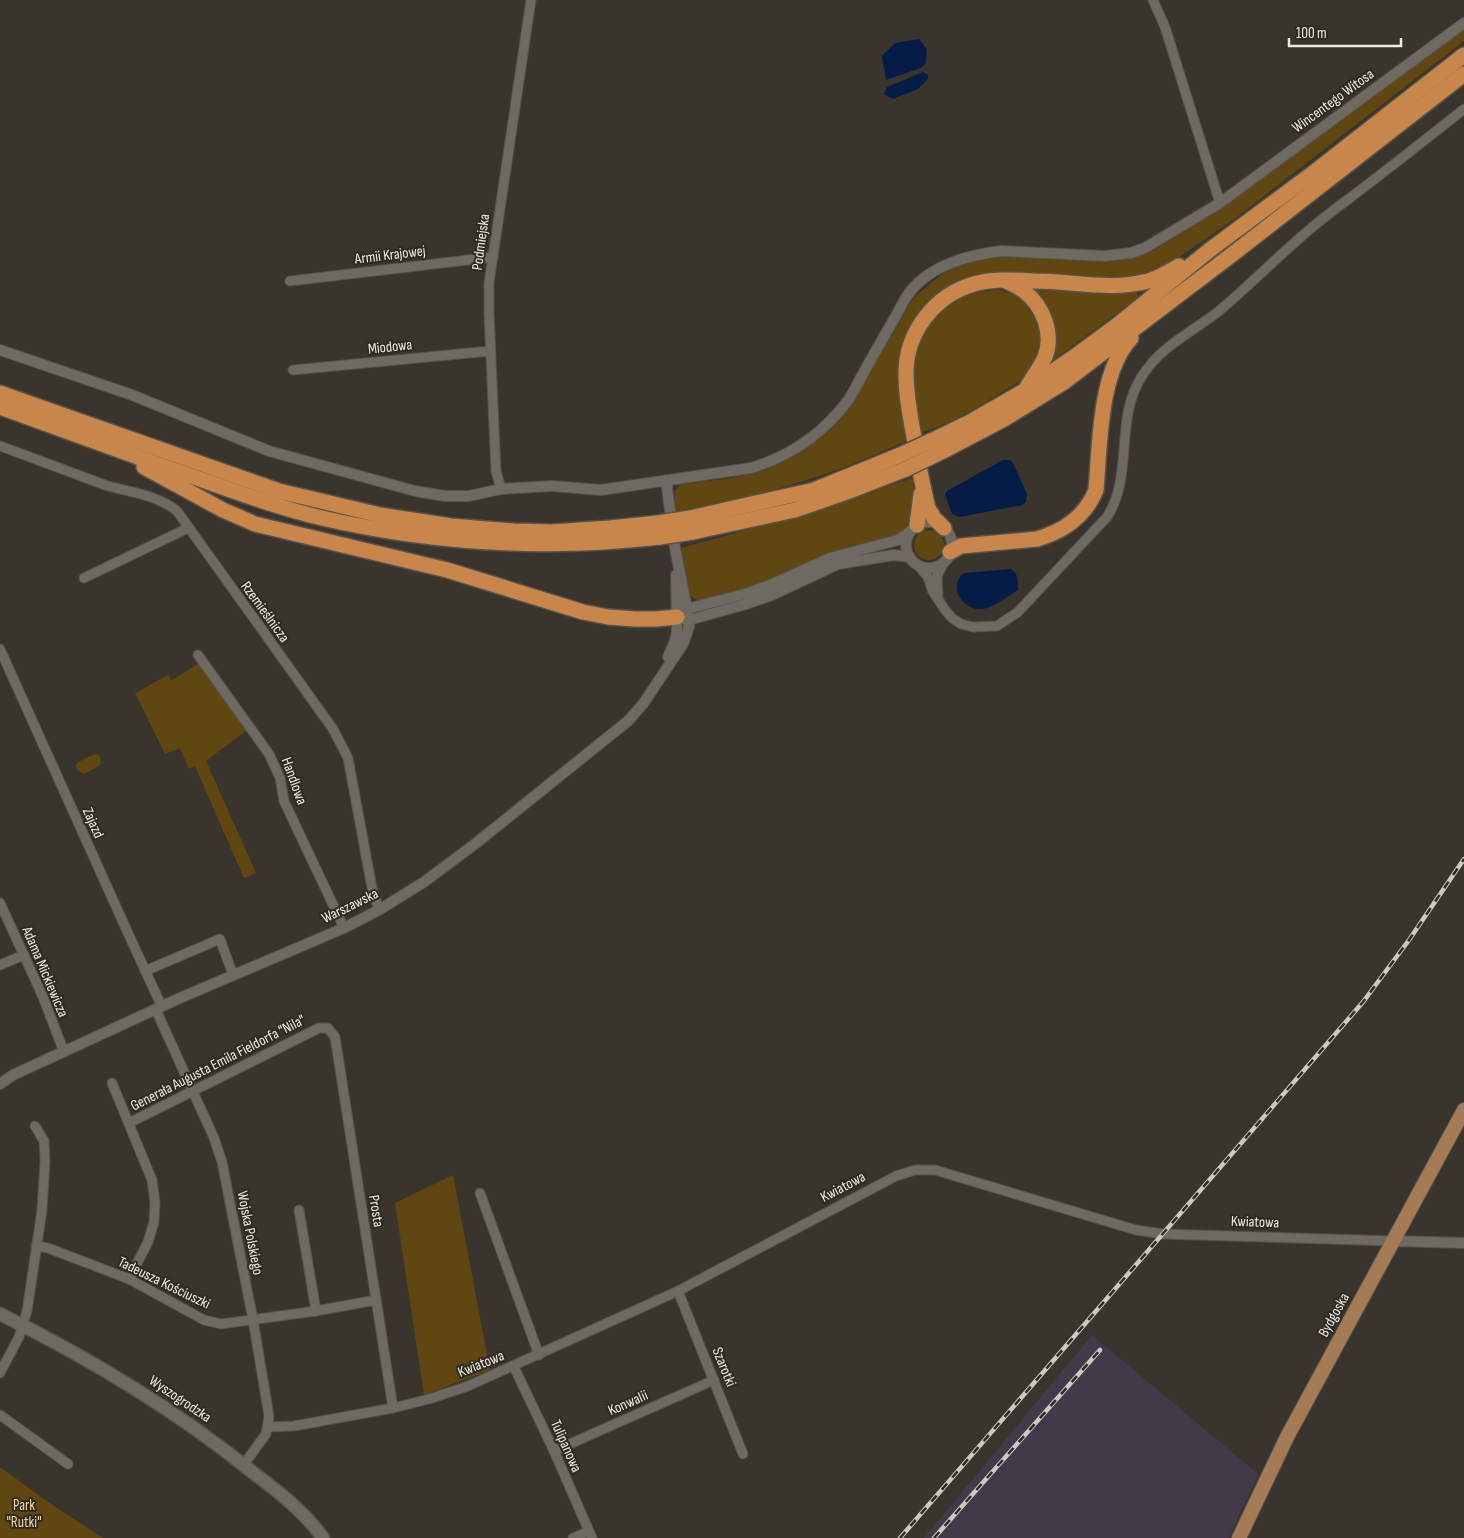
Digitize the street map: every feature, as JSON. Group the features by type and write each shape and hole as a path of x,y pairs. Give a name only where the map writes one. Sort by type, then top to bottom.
{"highway":[{"path":"940,445 970,422 1052,373 1116,326 1211,249 1312,174 1464,54"},
{"path":"0,407 219,486 321,518 412,535 449,540 514,544 608,542 659,530 691,525 814,490 903,462 940,445 974,436 1064,382 1147,320 1464,74"},
{"path":"944,528 934,518 928,508 907,392 906,372 911,342 923,319 932,308 952,293 975,283 1036,281 1104,286 1133,284 1162,275 1211,249"},
{"path":"1006,281 1023,291 1037,305 1043,315 1049,337 1045,356 1024,391"},
{"path":"947,557 961,546 1037,539 1048,536 1070,524 1090,504 1096,490 1104,399 1108,382 1125,344 1147,320"},
{"path":"0,393 279,491 380,515 451,526 514,531 552,532 610,528 659,530"},
{"path":"96,442 223,510 255,524 422,563 583,612 608,617 642,619 684,615"},
{"path":"914,528 920,511 922,482"}],"main road":[{"name":"Bydgoska","path":"1239,1538 1287,1437 1464,1110"},
{"name":"Wyszogrodzka","path":"0,1314 75,1353 184,1420 244,1464 297,1508 323,1538"}],"street":[{"name":"Podmiejska","path":"501,489 496,471 489,289 531,0"},
{"path":"1153,0 1165,27 1220,203"},
{"name":"Wincentego Witosa","path":"0,350 132,395 269,451 415,491 444,496 469,496 501,489 552,486 601,490 751,468 771,462 807,442 824,428 850,398 910,292 931,273 948,264 976,254 1001,251 1105,256 1131,252 1160,241 1220,203 1464,23"},
{"path":"914,528 906,544 910,557 928,577 932,590 939,602 952,618 961,624 973,628 996,626 1018,612 1098,527 1112,508 1117,496 1121,476 1128,408 1133,391 1152,362 1163,350 1218,312 1309,230 1464,109"},
{"name":"Armii Krajowej","path":"290,281 493,257"},
{"name":"Miodowa","path":"293,370 490,351"},
{"name":"Rzemieślnicza","path":"0,446 106,485 156,498 166,502 177,511 333,729 348,758 372,888 378,910"},
{"name":"Warszawska","path":"0,1084 64,1052 233,975 344,928 378,910 424,882 475,844 605,740 633,715 660,676 684,615 666,480"},
{"path":"684,615 770,585 830,558 898,540 914,528 931,522 944,528 951,539 947,557 937,576 939,602"},
{"path":"84,578 188,528"},
{"path":"684,615 739,606 763,598 838,564 894,555 910,557"},
{"path":"918,565 931,568 947,557"},
{"name":"Zajazd","path":"0,649 145,972 159,1009"},
{"name":"Handlowa","path":"198,655 269,754 280,778 284,801 344,928"},
{"name":"Adama Mickiewicza","path":"0,903 43,998 64,1052"},
{"path":"145,972 220,939 233,975"},
{"path":"0,965 24,955"},
{"name":"Wojska Polskiego","path":"159,1009 192,1092 214,1138 222,1162 266,1396 269,1416 268,1427"},
{"name":"Generała Augusta Emila Fieldorfa \"Nila\"","path":"129,1123 319,1028"},
{"name":"Prosta","path":"319,1028 328,1028 335,1037 393,1408"},
{"path":"112,1083 152,1180 155,1202 154,1222 148,1242 129,1279"},
{"path":"0,1372 23,1325 27,1311 42,1210 45,1160 44,1142 35,1126"},
{"name":"Kwiatowa","path":"268,1427 294,1426 393,1408 468,1386 678,1292 896,1176 915,1170 935,1170 1136,1230 1154,1233 1187,1236 1464,1243"},
{"path":"480,1192 539,1355"},
{"path":"300,1210 316,1311"},
{"name":"Tadeusza Kościuszki","path":"36,1246 48,1248 129,1279 204,1320 221,1324 316,1311 376,1300"},
{"name":"Szarotki","path":"678,1292 743,1454"},
{"name":"Tulipanowa","path":"514,1367 554,1451 590,1535"},
{"name":"Konwalii","path":"554,1451 714,1380"},
{"path":"0,1415 68,1464"},
{"path":"244,1464 262,1441 268,1427"},
{"path":"573,1538 590,1535"}],"shaded area":[{"path":"1092,1335 1258,1474 1229,1538 924,1538"}],"green space":[{"path":"1464,30 1464,41 1236,218 1169,264 1131,277 1116,279 1012,274 976,275 960,279 941,291 925,305 913,321 905,340 899,379 900,400 908,440 853,464 803,481 740,498 675,511 675,490 681,484 732,478 767,469 798,454 820,438 849,408 914,297 946,271 969,260 1016,255 1107,261 1147,254 1216,212"},
{"path":"1034,286 1130,291 1136,292 1139,297 1052,361 1054,349 1031,290"},
{"path":"999,290 1023,301 1035,316 1041,335 1038,360 1023,379 1004,391 942,425 919,433 914,369 915,356 922,334 936,317 965,296"},
{"path":"913,478 914,510 909,522 898,536 767,583 697,601 688,593 681,548 796,516"},
{"path":"929,530 935,531 943,539 943,551 935,559 929,560 923,559 915,551 914,545 915,539 923,531"},
{"path":"199,663 248,729 206,761 256,873 244,878 195,766 189,769 180,748 165,754 135,693 168,675 171,681"},
{"path":"95,754 99,755 101,759 98,767 84,774 78,771 76,766 78,762"},
{"path":"453,1175 490,1370 424,1395 395,1203"},
{"name":"Park \"Rutki\"","path":"0,1467 48,1502 103,1538 0,1538"}],"water":[{"path":"919,39 927,49 926,63 921,68 886,80 882,56 895,43"},
{"path":"923,72 928,75 928,79 918,89 893,99 884,94 887,87"},
{"path":"1003,460 1010,460 1013,463 1027,494 1026,502 1022,505 960,517 952,514 945,494 947,491"},
{"path":"1011,569 1017,576 1018,590 988,608 976,609 969,606 957,591 959,579 964,573"}],"railway":[{"path":"900,1538 1363,1002 1409,940 1464,859"},
{"path":"934,1538 1100,1350"}]}
